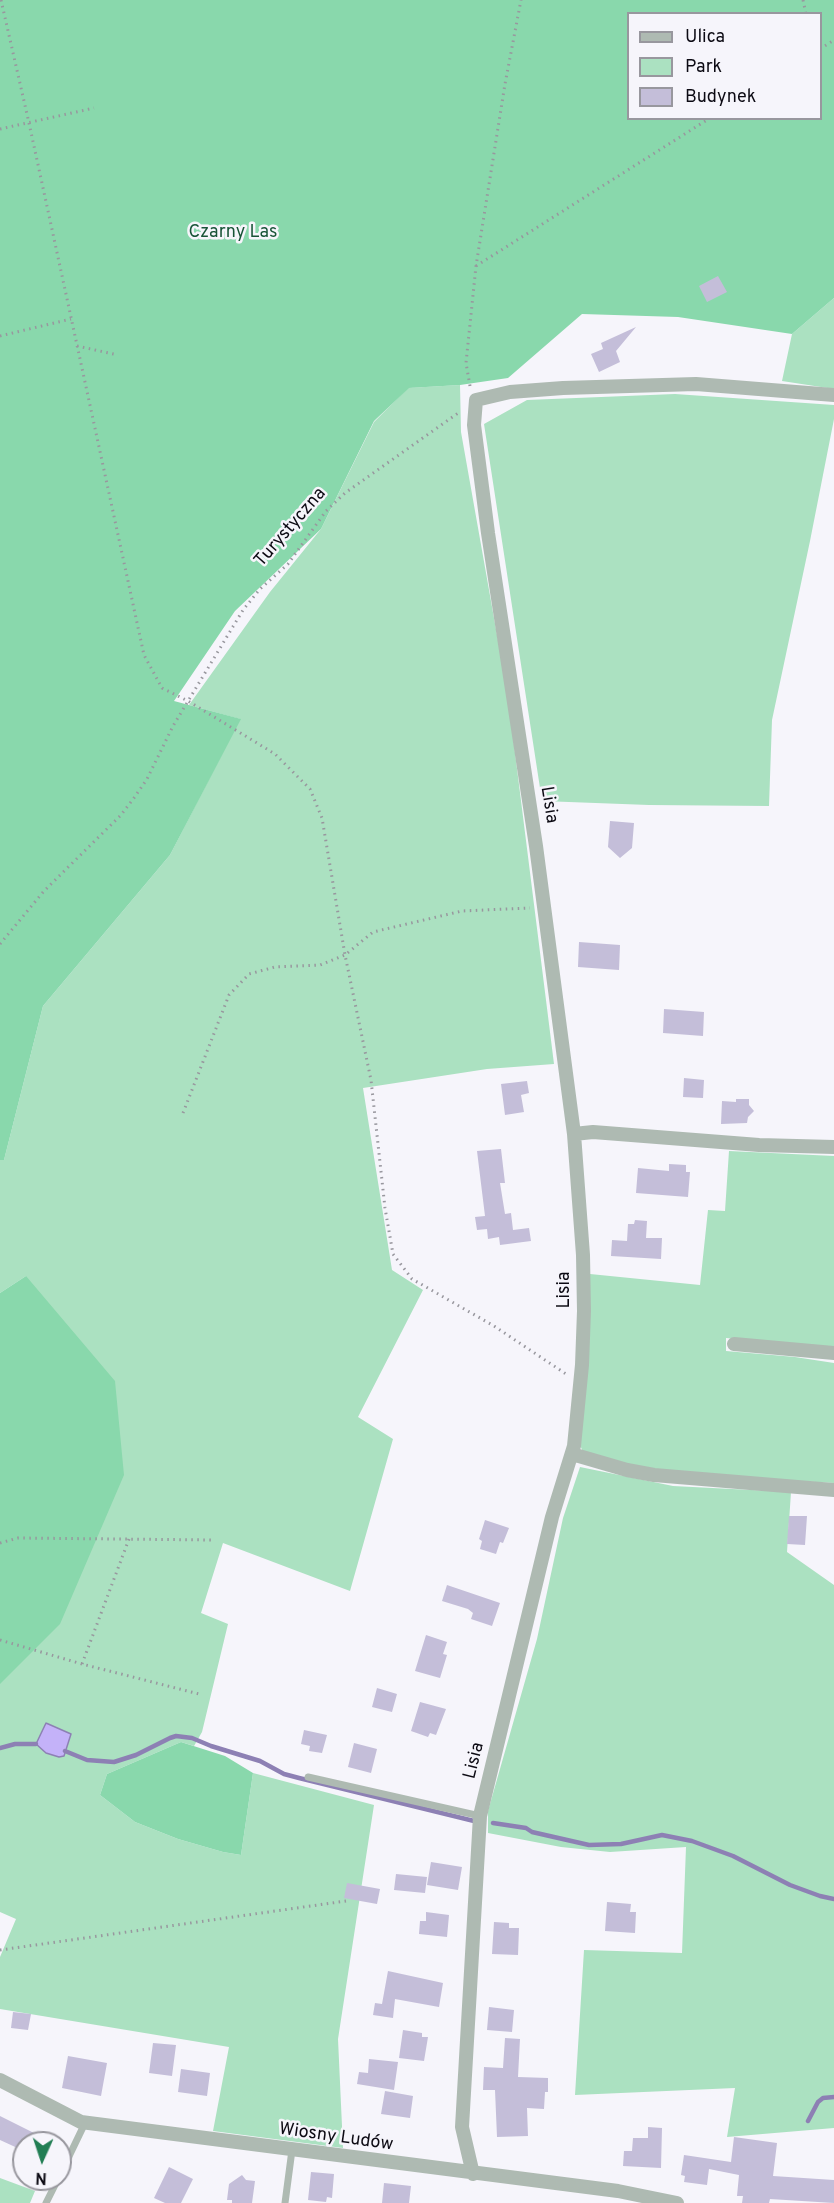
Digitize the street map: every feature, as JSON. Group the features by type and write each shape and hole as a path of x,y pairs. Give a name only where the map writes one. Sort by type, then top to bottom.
{"street":[{"path":"476,400 510,392 563,388 696,384 834,395"},
{"name":"Lisia","path":"473,2174 462,2127 480,1816 552,1517 575,1440 583,1330 583,1271 574,1134 544,907 486,522 474,425 476,400"},
{"path":"574,1134 594,1132 834,1147"},
{"path":"735,1344 834,1353"},
{"path":"572,1454 627,1470 654,1475 834,1490"},
{"name":"Wiosny Ludów","path":"0,2080 85,2122 618,2192 677,2203"}],"lane":[{"path":"308,1777 480,1816"},
{"path":"72,2150 85,2122"},
{"path":"285,2203 292,2150"}],"path":[{"path":"0,0 29,123 144,655 162,688 188,701 275,754 310,789 322,818 345,955 371,1080 385,1208 393,1254 412,1279 494,1326 580,1383"},
{"path":"476,400 468,380 466,363 476,266 521,0"},
{"path":"0,129 94,108"},
{"path":"476,266 707,120"},
{"path":"0,336 71,319"},
{"path":"77,346 118,355"},
{"name":"Turystyczna","path":"0,944 25,912 121,816 147,779 188,701 243,610 260,589 288,564 326,511 345,493 476,400"},
{"path":"183,1113 229,995 249,974 275,967 320,965 345,955 374,932 462,911 544,907"},
{"path":"0,1543 18,1538 212,1540"},
{"path":"82,1664 129,1539"},
{"path":"0,1640 200,1694"},
{"path":"0,1950 346,1901"}],"green space":[{"name":"Czarny Las","path":"0,0 834,0 834,298 792,334 678,317 582,314 508,378 460,385 409,388 374,421 321,529 235,611 174,701 241,719 170,855 43,1006 4,1160 0,1160"},
{"path":"834,298 834,389 782,381 792,334"},
{"path":"460,385 461,432 508,697 554,1064 487,1069 363,1088 392,1270 423,1290 358,1417 393,1439 350,1591 223,1543 201,1613 228,1624 202,1732 194,1746 181,1742 107,1774 100,1795 135,1822 178,1839 241,1855 253,1773 374,1805 338,2039 343,2148 213,2131 229,2047 0,2009 0,1957 16,1919 0,1912 0,1683 26,1276 0,1293 0,1160 4,1160 43,1006 170,855 240,719 189,705 270,592 321,529 374,422 408,388"},
{"path":"675,394 834,405 834,419 810,541 772,720 769,806 542,801 484,424 527,400"},
{"path":"729,1151 834,1156 834,1348 726,1338 726,1351 834,1363 834,1483 667,1474 583,1452 580,1445 586,1339 590,1338 590,1274 700,1285 708,1210 725,1211"},
{"path":"26,1276 115,1381 124,1475 60,1624 0,1684 0,1293"},
{"path":"580,1467 673,1486 791,1492 787,1552 834,1585 834,2128 727,2137 735,2088 575,2095 584,1950 682,1953 686,1847 610,1852 561,1847 488,1833 488,1811 537,1639 563,1518"},
{"path":"181,1742 225,1756 253,1773 241,1855 178,1839 135,1822 100,1795 107,1774"},
{"path":"0,2178 12,2182 12,2191 35,2191 30,2203 0,2203"}],"shaded area":[{"path":"46,1723 71,1734 64,1756 59,1757 46,1753 36,1744"}],"building":[{"path":"718,276 727,292 707,302 699,286"},
{"path":"636,327 616,351 620,362 599,372 591,354 603,349 601,343"},
{"path":"610,821 634,823 632,848 620,858 608,847"},
{"path":"579,942 620,945 619,970 578,967"},
{"path":"664,1009 704,1012 703,1036 663,1033"},
{"path":"684,1078 704,1080 703,1098 683,1097"},
{"path":"527,1081 529,1093 521,1095 524,1112 505,1115 501,1084"},
{"path":"736,1099 749,1099 749,1105 754,1111 748,1117 747,1123 721,1124 722,1101 736,1102"},
{"path":"501,1149 505,1183 500,1183 505,1214 511,1213 513,1230 529,1228 531,1241 500,1245 499,1237 488,1239 487,1229 477,1230 475,1217 485,1216 477,1151"},
{"path":"669,1164 686,1165 686,1172 690,1172 688,1197 636,1193 638,1168 669,1171"},
{"path":"635,1220 647,1221 646,1238 662,1238 661,1259 611,1256 612,1240 627,1241 628,1224 634,1224"},
{"path":"789,1516 807,1516 805,1545 787,1544"},
{"path":"485,1520 509,1528 496,1554 480,1549 482,1541 479,1539"},
{"path":"447,1585 500,1603 492,1626 471,1619 473,1613 468,1609 442,1601"},
{"path":"426,1635 447,1642 443,1654 447,1655 440,1678 415,1671"},
{"path":"377,1688 397,1694 392,1712 372,1707"},
{"path":"420,1702 446,1709 436,1735 430,1733 428,1737 411,1731"},
{"path":"304,1730 327,1735 322,1753 309,1751 310,1746 301,1744"},
{"path":"354,1743 377,1749 371,1773 348,1767"},
{"path":"431,1862 462,1867 458,1890 427,1885"},
{"path":"396,1874 427,1877 425,1893 394,1890"},
{"path":"347,1883 380,1889 377,1904 344,1898"},
{"path":"607,1902 631,1904 630,1912 636,1912 635,1933 605,1931"},
{"path":"426,1912 449,1915 447,1937 419,1934 420,1921 426,1921"},
{"path":"494,1922 509,1923 509,1928 519,1928 518,1955 492,1954"},
{"path":"388,1971 443,1983 439,2007 395,1999 393,2018 373,2015 375,2003 382,2004"},
{"path":"489,2007 514,2010 512,2032 487,2030"},
{"path":"13,2012 31,2014 28,2030 11,2028"},
{"path":"403,2030 422,2033 422,2037 428,2037 424,2061 399,2058"},
{"path":"505,2038 520,2039 518,2077 548,2078 544,2109 527,2108 528,2136 497,2137 495,2090 483,2090 484,2067 503,2068"},
{"path":"153,2043 176,2045 172,2076 149,2073"},
{"path":"68,2056 107,2063 101,2096 62,2088"},
{"path":"369,2059 398,2062 394,2090 357,2084 359,2072 368,2073"},
{"path":"181,2069 210,2073 207,2096 178,2092"},
{"path":"385,2091 413,2096 410,2118 381,2114"},
{"path":"0,2116 30,2131 12,2131 12,2146 0,2140"},
{"path":"648,2127 662,2128 661,2168 623,2166 624,2151 632,2151 633,2138 648,2138"},
{"path":"734,2137 777,2143 773,2176 834,2180 834,2203 770,2199 769,2203 742,2203 743,2196 737,2196 739,2175 709,2169 707,2185 684,2182 685,2176 681,2175 684,2155 731,2162"},
{"path":"169,2167 193,2179 181,2203 165,2203 154,2198"},
{"path":"311,2172 334,2174 332,2198 327,2197 326,2202 308,2200"},
{"path":"242,2175 246,2180 255,2181 252,2203 232,2203 232,2200 227,2200 229,2184"},
{"path":"384,2183 411,2186 409,2203 382,2203"}],"waterway":[{"path":"65,1751 87,1760 114,1762 136,1755 176,1736 192,1738 260,1761 284,1774 474,1821"},
{"path":"0,1748 15,1744 36,1744"},
{"path":"493,1823 526,1828 532,1832 589,1845 621,1844 662,1835 692,1841 733,1856 790,1885 834,1899"},
{"path":"808,2121 818,2102 823,2098 834,2097"}]}
